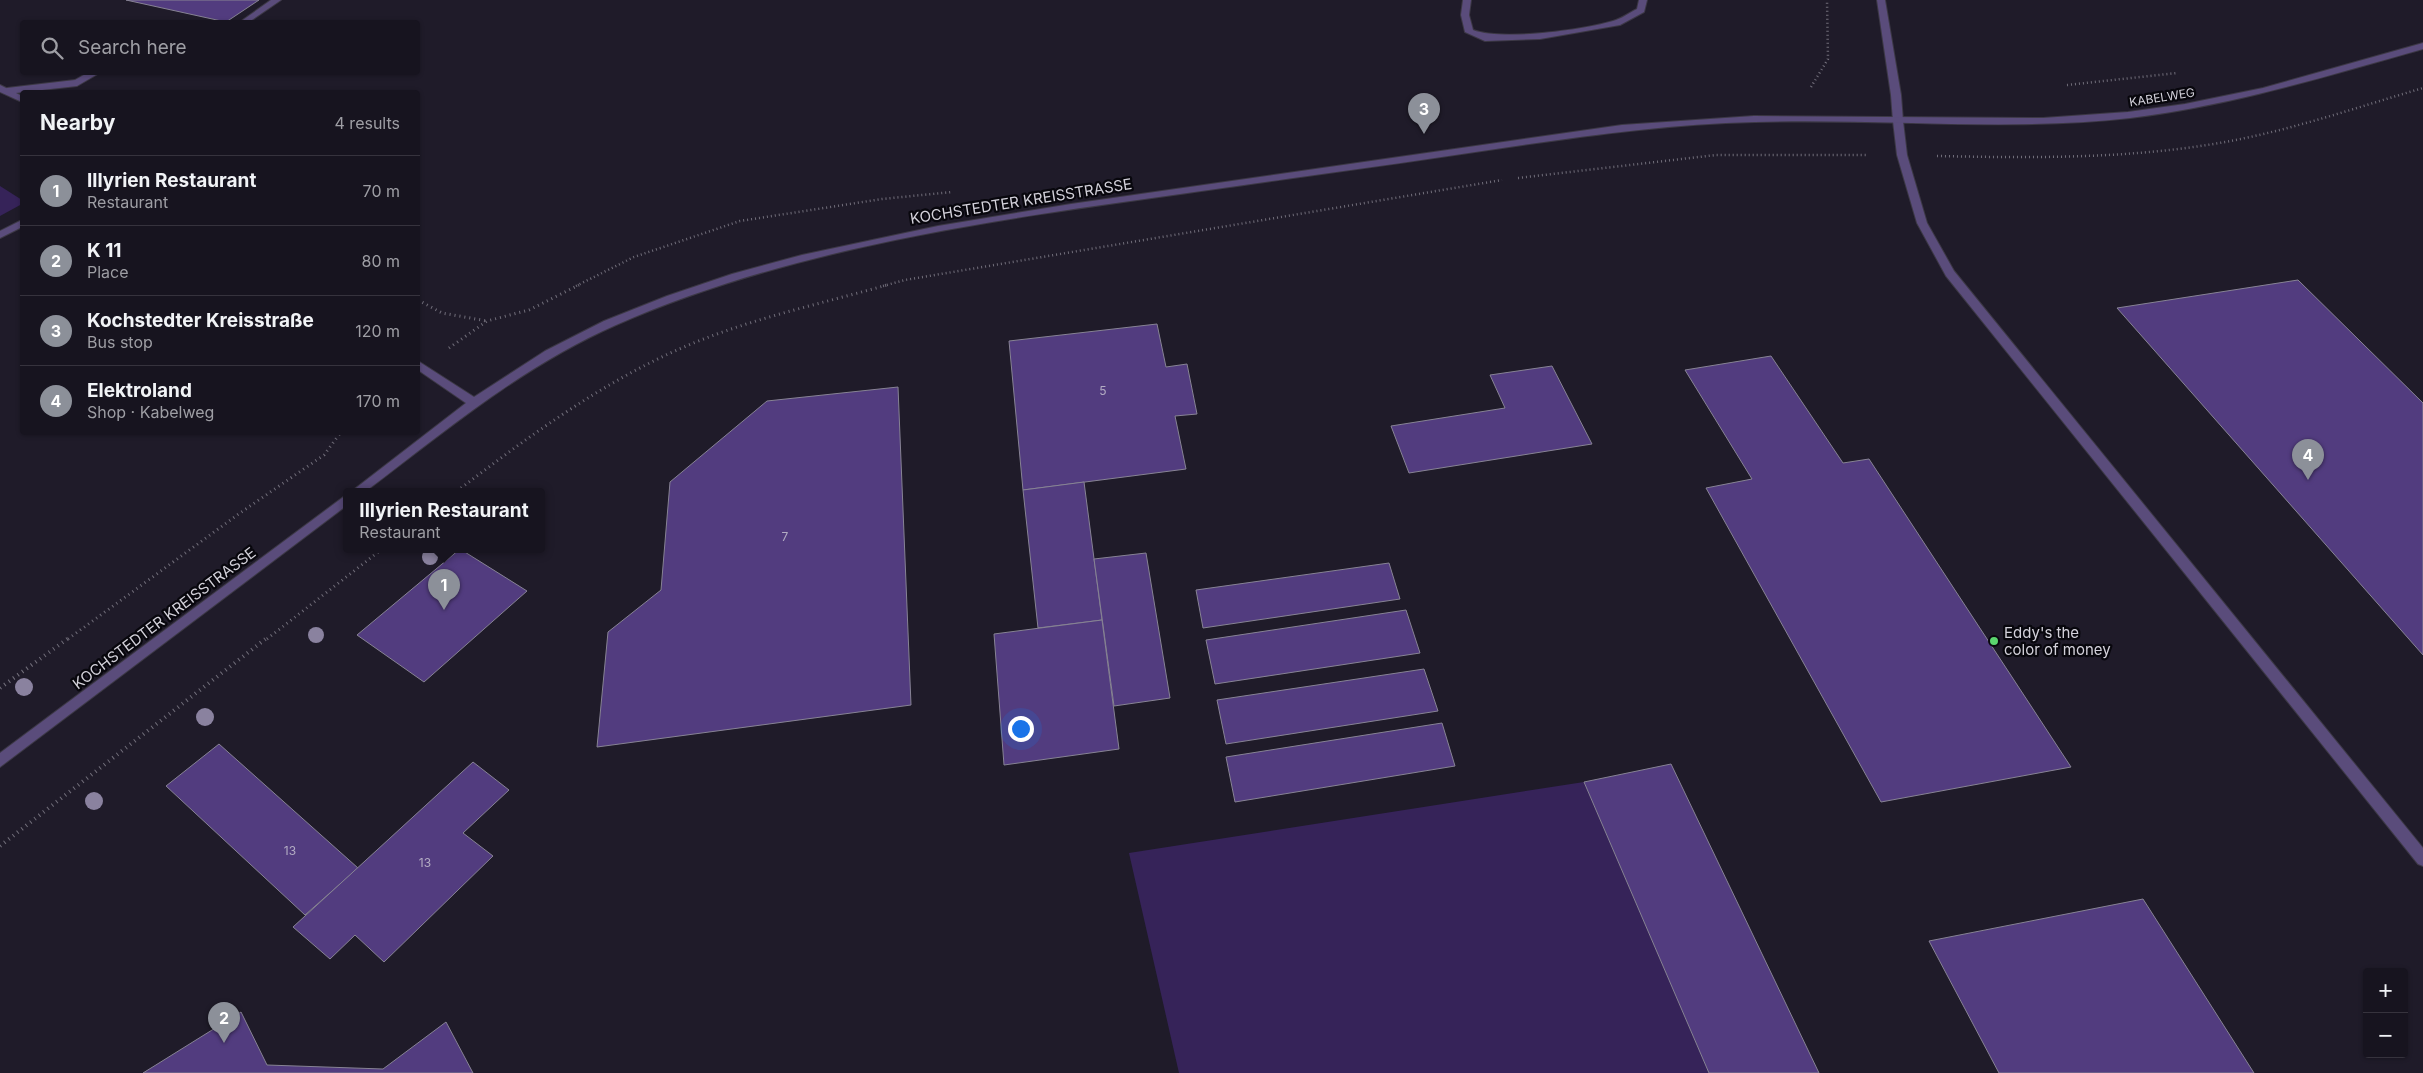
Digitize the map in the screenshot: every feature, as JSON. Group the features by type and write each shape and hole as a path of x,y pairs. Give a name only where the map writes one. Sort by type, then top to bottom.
{"street":[{"path":"247,20 277,0"},
{"path":"1467,0 1465,15 1468,32 1485,38 1540,36 1617,23 1641,10 1643,0"},
{"path":"1881,0 1896,95 1902,155 1922,223 1950,273 2423,859"},
{"name":"KABELWEG","path":"1898,121 2043,121 2128,115 2175,109 2264,90 2423,46"},
{"path":"4,90 77,83 92,75"},
{"path":"4,90 20,98"},
{"name":"KOCHSTEDTER KREISSTRASSE","path":"362,488 475,403 548,355 621,319 674,298 764,269 906,236 1051,210 1622,128 1754,119 1898,121"},
{"path":"0,235 20,224"},
{"path":"420,366 475,403"},
{"name":"KOCHSTEDTER KREISSTRASSE","path":"0,761 343,502"}],"path":[{"path":"1807,94 1828,59 1827,0"},
{"path":"461,488 529,436 623,378 684,347 750,323 906,280 1510,179 1716,155 2058,156 2167,149 2265,134 2423,88"},
{"path":"420,301 442,313 487,321"},
{"path":"0,688 240,512 324,455 339,435"},
{"path":"0,846 377,553"}],"shaded area":[{"path":"0,186 20,199 20,205 0,216"},
{"path":"1584,782 1709,1073 1179,1073 1129,853"}],"building":[{"path":"126,0 259,0 229,20 217,20"},
{"path":"2298,280 2423,403 2423,655 2117,308"},
{"path":"1157,324 1166,367 1187,364 1197,414 1175,416 1186,469 1023,490 1009,341"},
{"path":"1771,356 1843,463 1869,459 2071,767 1881,802 1706,488 1752,479 1685,370"},
{"path":"1552,366 1592,444 1409,473 1391,426 1505,408 1490,375"},
{"path":"898,387 911,705 597,747 608,632 661,590 670,482 767,401"},
{"path":"1084,482 1102,620 1038,628 1023,490"},
{"path":"455,553 466,553 527,591 424,682 357,635"},
{"path":"1146,553 1170,698 1114,706 1094,559"},
{"path":"1389,563 1400,599 1203,628 1196,590"},
{"path":"1406,610 1420,653 1215,684 1206,640"},
{"path":"1102,620 1119,749 1004,765 994,634"},
{"path":"1424,669 1438,711 1226,744 1217,700"},
{"path":"1442,723 1455,766 1235,802 1226,757"},
{"path":"219,744 358,868 305,915 166,786"},
{"path":"473,762 509,790 463,833 493,856 384,962 355,935 330,959 293,927"},
{"path":"1671,764 1819,1073 1709,1073 1584,782"},
{"path":"2143,899 2254,1073 1999,1073 1929,941"},
{"path":"241,1012 267,1065 383,1069 446,1022 473,1073 143,1073"}],"place":[{"name":"Kochstedter Kreisstraße","path":"1424,134"},
{"name":"Elektroland","path":"2308,480"},
{"name":"Illyrien Restaurant","path":"444,610"},
{"name":"Eddy's the color of money","path":"1994,641"},
{"name":"K 11","path":"224,1043"}]}
